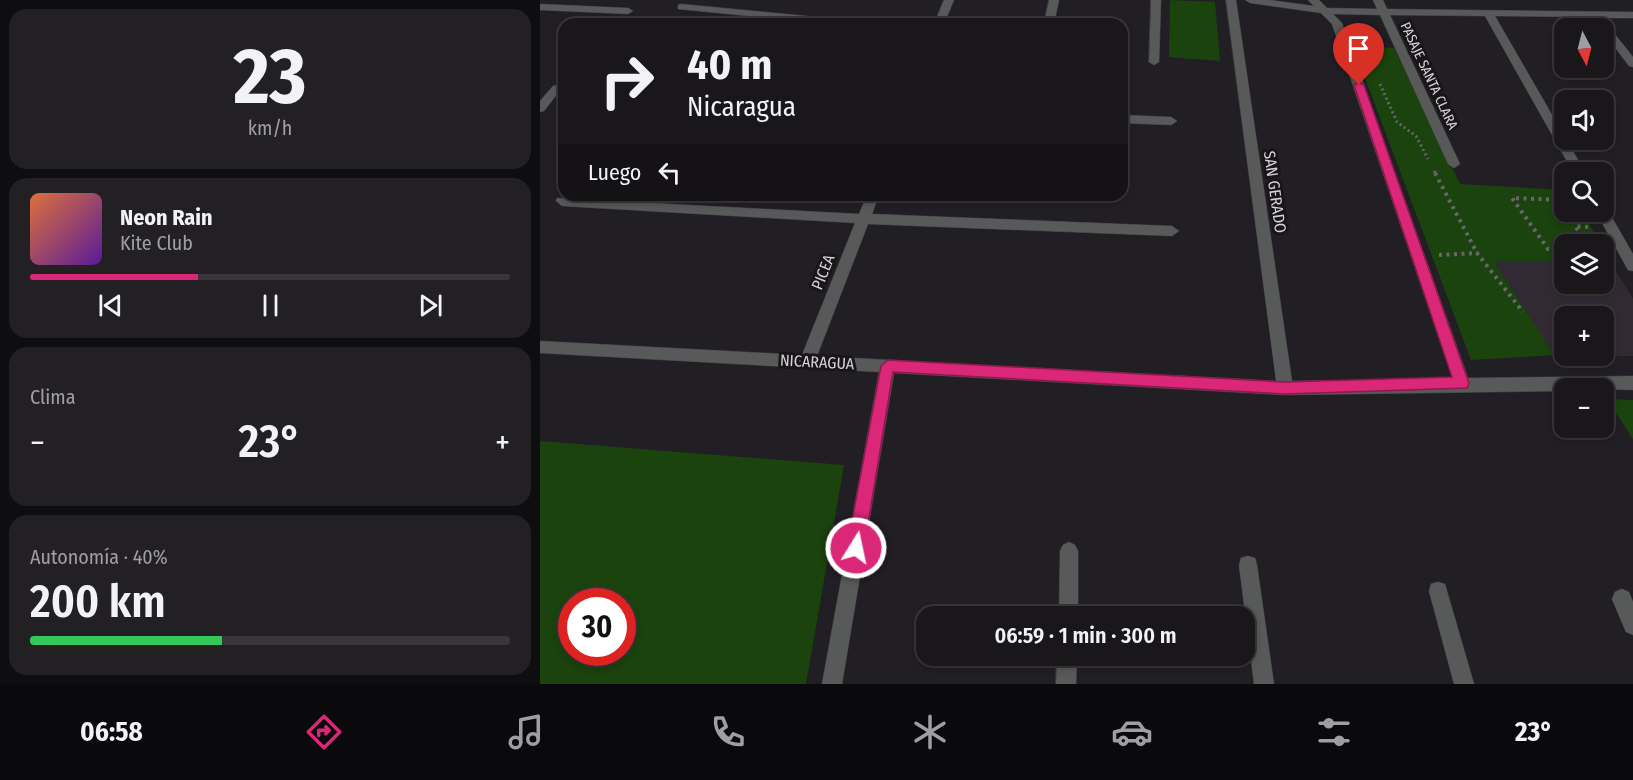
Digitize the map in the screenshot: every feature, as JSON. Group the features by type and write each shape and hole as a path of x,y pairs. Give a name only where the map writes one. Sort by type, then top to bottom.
{"street":[{"path":"942,18 949,0"},
{"path":"1050,18 1054,0"},
{"path":"1154,62 1156,0"},
{"name":"SAN GERADO","path":"1232,0 1285,388"},
{"path":"1250,0 1328,11 1633,15"},
{"path":"1313,0 1328,11 1337,23 1462,383"},
{"name":"PASAJE SANTA CLARA","path":"1378,0 1454,164"},
{"path":"540,7 628,11"},
{"path":"681,7 796,18"},
{"path":"1488,13 1573,162"},
{"path":"1595,15 1633,64"},
{"path":"540,87 558,89"},
{"path":"540,108 558,92"},
{"path":"1128,119 1171,121"},
{"path":"562,201 864,219 1172,231"},
{"name":"PICEA","path":"807,361 871,201"},
{"path":"1608,222 1633,266"},
{"name":"NICARAGUA","path":"540,346 1285,388 1462,383 1633,383"},
{"path":"832,684 888,366"},
{"path":"1068,606 1069,551"},
{"path":"1248,565 1264,684"},
{"path":"1438,591 1464,684"},
{"path":"1622,599 1633,625"},
{"path":"1066,684 1067,666"}],"path":[{"path":"1371,63 1367,54 1380,52 1383,47 1398,43"},
{"path":"1380,83 1397,122 1416,136 1477,253 1523,312"},
{"path":"1554,200 1512,198 1548,249 1554,249"},
{"path":"1581,234 1575,226 1596,227"},
{"path":"1418,257 1477,253"}],"shaded area":[{"path":"1493,261 1554,261 1554,294 1614,294 1614,268 1633,299 1633,356 1614,356 1614,306 1554,306 1554,355"}],"green space":[{"path":"1170,0 1215,2 1220,61 1169,57"},
{"path":"1353,46 1394,48 1460,184 1554,189 1554,222 1588,222 1595,234 1554,234 1554,261 1494,261 1554,355 1471,360"},
{"path":"1614,399 1633,400 1633,439 1614,410"},
{"path":"540,441 844,465 806,684 540,684"}],"route":[{"path":"856,548 888,366 1285,388 1462,383 1359,85"}]}
